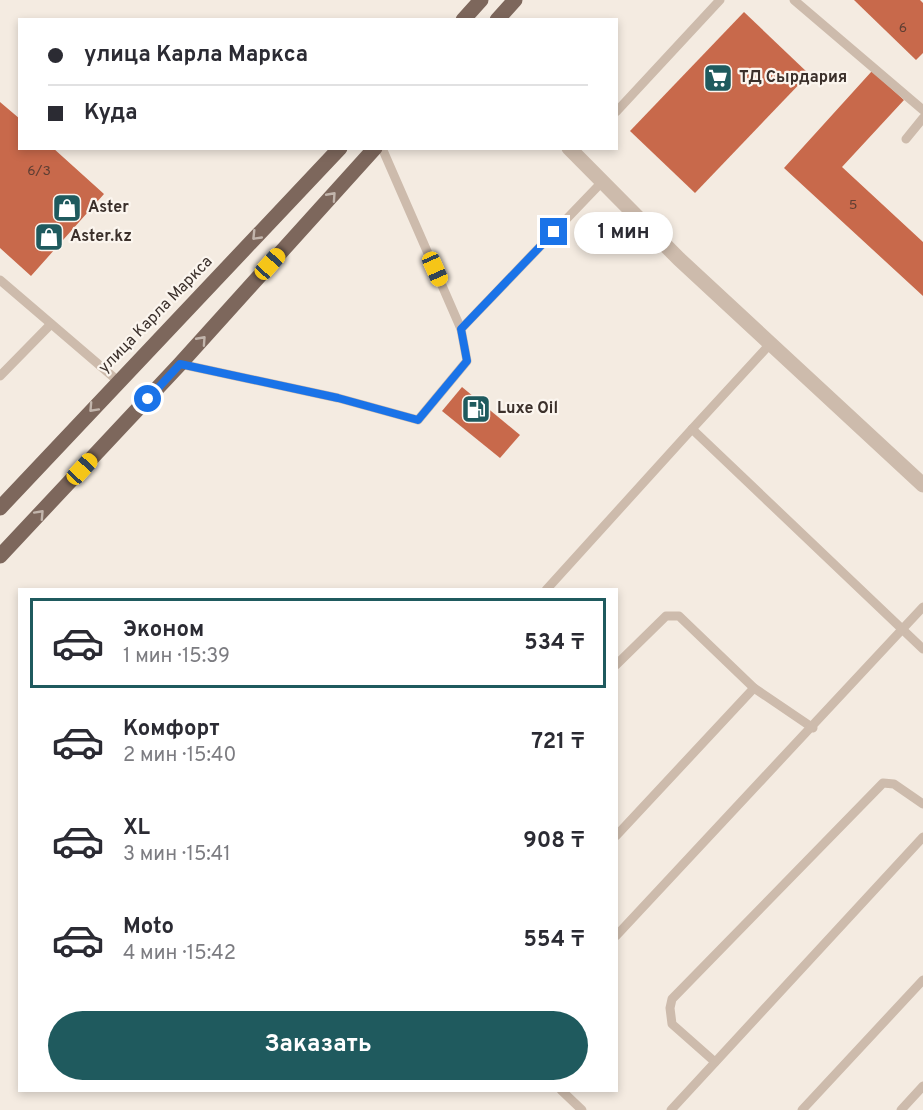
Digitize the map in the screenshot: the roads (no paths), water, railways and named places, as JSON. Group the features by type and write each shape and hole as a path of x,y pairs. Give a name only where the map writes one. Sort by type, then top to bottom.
{"main road":[{"path":"465,18 481,0"},
{"path":"499,18 515,0"},
{"name":"улица Карла Маркса","path":"0,508 338,150"},
{"path":"0,556 180,364 373,150"}],"street":[{"path":"576,151 601,183 687,266 923,485"}],"lane":[{"path":"618,110 720,0"},
{"path":"794,0 923,110"},
{"path":"906,139 923,118"},
{"path":"180,364 338,398 418,420 467,361 461,329 382,150"},
{"path":"461,329 601,183"},
{"path":"0,280 118,381"},
{"path":"0,376 51,324"},
{"path":"548,588 771,343"},
{"path":"692,429 923,649"},
{"path":"618,934 923,608"},
{"path":"618,663 666,616 679,616 753,688 813,728"},
{"path":"618,834 753,688"},
{"path":"715,1062 672,1024 670,1008 672,999 883,783 894,784 923,804"},
{"path":"670,1110 923,837"},
{"path":"802,1110 923,980"},
{"path":"901,1110 923,1086"},
{"path":"563,1092 582,1110"}],"place":[{"name":"ТД Сырдария","path":"718,78"},
{"name":"Aster","path":"67,208"},
{"name":"Aster.kz","path":"49,237"},
{"name":"Luxe Oil","path":"476,409"}]}
